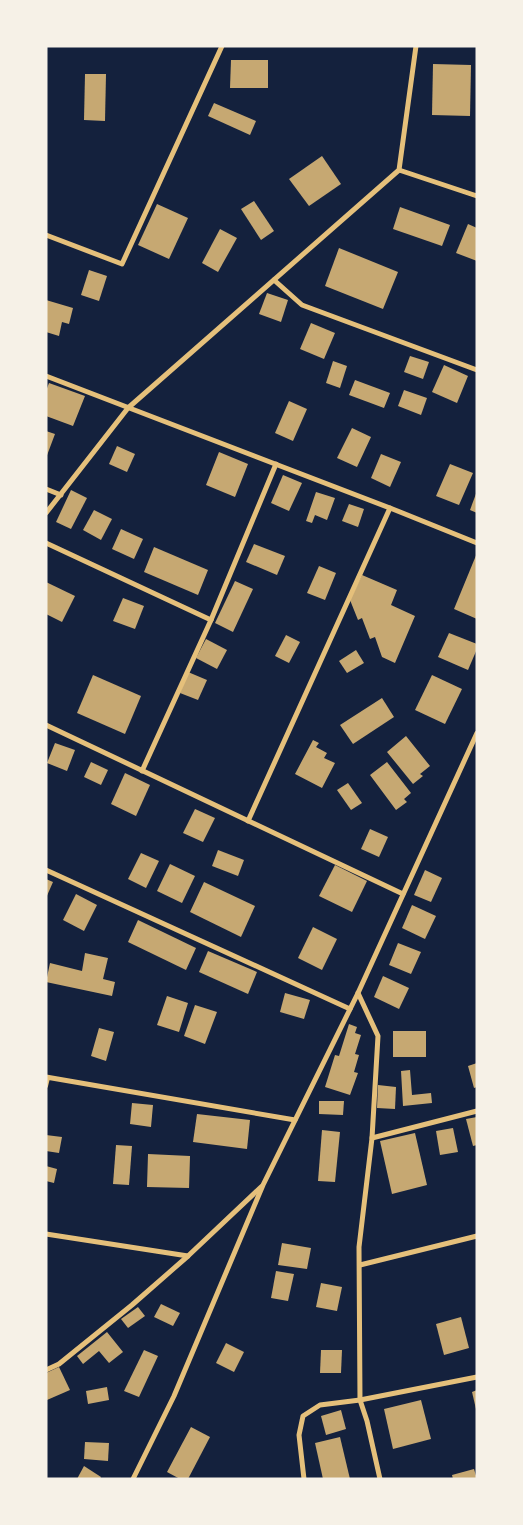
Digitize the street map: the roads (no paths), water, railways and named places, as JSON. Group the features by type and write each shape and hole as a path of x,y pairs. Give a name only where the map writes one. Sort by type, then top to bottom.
{"street":[{"path":"46,235 122,264 222,46"},
{"path":"46,513 128,408 399,170 416,46"},
{"path":"399,170 477,196"},
{"path":"274,280 302,305 477,370"},
{"path":"46,376 477,543"},
{"path":"142,771 211,620 276,464"},
{"path":"46,489 61,495"},
{"path":"248,821 390,508"},
{"path":"46,543 211,620"},
{"path":"46,726 403,894"},
{"path":"133,1479 174,1396 263,1185 358,993 477,733"},
{"path":"46,870 350,1009"},
{"path":"358,993 378,1036 372,1138 359,1247 360,1400 380,1479"},
{"path":"47,1078 295,1120"},
{"path":"372,1138 477,1111"},
{"path":"46,1370 59,1364 132,1304 188,1256 263,1185"},
{"path":"46,1234 188,1256"},
{"path":"360,1265 477,1236"},
{"path":"304,1479 299,1435 303,1416 320,1405 360,1400 477,1377"}],"lane":[{"path":"46,1086 47,1078"}]}
